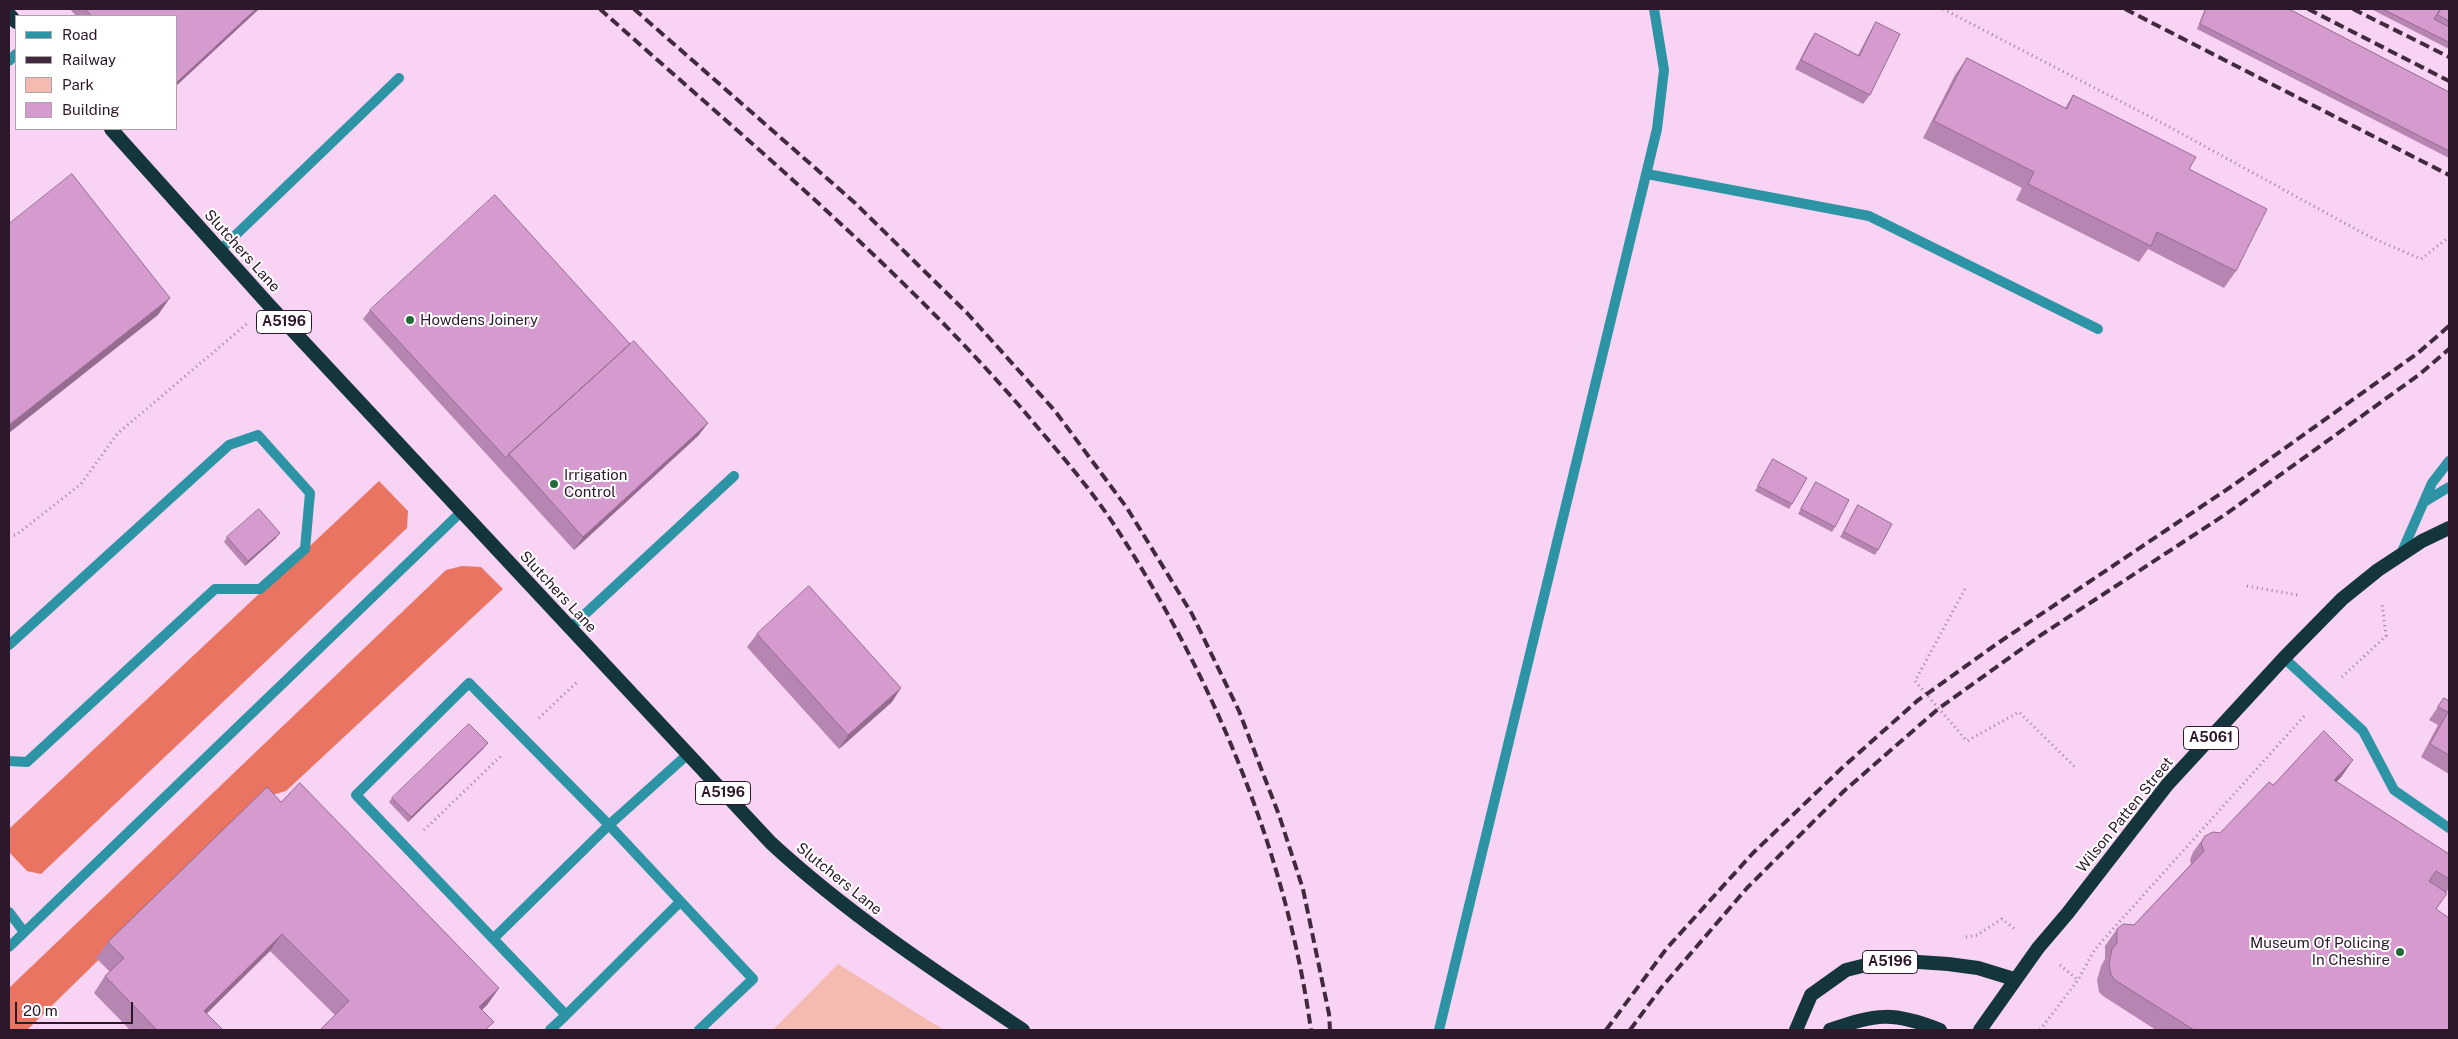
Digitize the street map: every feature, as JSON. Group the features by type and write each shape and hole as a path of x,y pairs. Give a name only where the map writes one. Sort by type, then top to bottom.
{"highway":[{"name":"Slutchers Lane","path":"112,130 219,251 771,843 803,873 894,942 1023,1030"},
{"name":"A5061","path":"2401,554 2449,528"},
{"name":"Wilson Patten Street","path":"1980,1030 2014,979 2167,785 2284,658 2342,599 2401,554"},
{"name":"A5196","path":"1796,1030 1811,995 1846,970 1878,962 1948,964 1978,968 2014,979"},
{"path":"1830,1030 1864,1018 1894,1016 1918,1021 1940,1030"}],"street":[{"path":"1439,1030 1657,129 1664,70 1654,9"},
{"path":"219,251 399,78"},
{"path":"1647,174 1869,216 2098,329"},
{"path":"9,645 229,446 258,435 310,493 306,549 260,589 215,589 27,762 9,761"},
{"path":"2401,554 2432,483 2449,460"},
{"path":"570,628 734,476"},
{"path":"2424,502 2449,487"},
{"path":"9,947 461,512"},
{"path":"2284,658 2363,731 2394,790 2449,828"},
{"path":"566,1015 356,795 469,684 610,826 753,979 699,1030"},
{"path":"494,938 687,755"},
{"path":"550,1030 680,902"},
{"path":"9,912 24,932"}],"path":[{"path":"1943,9 2164,124 2370,237 2421,259 2449,237"},
{"path":"9,536 16,535 81,484 116,434 269,305"},
{"path":"2246,586 2298,595"},
{"path":"1965,589 1915,682 1967,741 2019,712 2076,768"},
{"path":"2341,678 2386,636"},
{"path":"539,719 577,682"},
{"path":"2043,1029 2078,980 2095,949 2307,714"},
{"path":"424,831 503,754"},
{"path":"1959,938 1976,935 2002,919"}],"green space":[{"path":"838,964 944,1030 773,1030"}],"shaded area":[{"path":"379,481 408,511 407,528 41,874 27,871 9,852 9,829"},
{"path":"462,566 481,567 503,589 286,791 265,797 27,1030 9,1030 9,988 446,570"}],"building":[{"path":"85,9 256,9 178,81 178,15 91,15"},
{"path":"2206,9 2289,9 2449,92 2449,151 2200,24"},
{"path":"2383,9 2440,9 2434,19 2449,27 2449,42"},
{"path":"2441,9 2449,9 2449,21 2438,15"},
{"path":"1876,22 1900,34 1870,95 1801,60 1815,33 1859,56"},
{"path":"1967,58 2067,109 2073,95 2196,157 2189,169 2267,209 2236,271 2157,232 2151,246 2028,184 2034,172 1934,121"},
{"path":"72,174 170,298 9,425 9,224"},
{"path":"495,195 630,344 506,458 370,310"},
{"path":"634,341 708,423 583,537 509,454"},
{"path":"1773,459 1807,478 1792,504 1758,486"},
{"path":"1816,482 1849,500 1835,527 1801,509"},
{"path":"1858,505 1892,524 1878,550 1844,532"},
{"path":"259,509 280,533 248,561 227,537"},
{"path":"809,586 901,688 848,735 757,634"},
{"path":"2444,698 2449,701 2449,755 2430,744 2448,712 2438,707"},
{"path":"469,724 488,743 411,817 392,798"},
{"path":"2324,731 2353,760 2334,780 2449,854 2449,879 2436,871 2429,881 2447,893 2436,909 2449,918 2449,1030 2194,1030 2115,980 2111,975 2109,964 2112,949 2117,943 2117,929 2123,924 2134,925 2204,851 2201,843 2205,836 2213,832 2220,833 2269,782 2273,785"},
{"path":"300,783 499,988 479,1007 494,1022 485,1030 320,1030 349,1001 282,934 204,1011 223,1030 157,1030 105,976 124,958 108,942 267,787 281,802"}],"railway":[{"path":"600,9 764,154 924,303 1023,410 1105,511 1151,584 1183,643 1213,705 1240,768 1264,832 1284,897 1299,963 1311,1030"},
{"path":"634,9 855,203 967,313 1055,411 1127,508 1192,614 1239,711 1279,815 1303,889 1329,1014 1330,1030"},
{"path":"2125,9 2449,175"},
{"path":"2308,9 2449,81"},
{"path":"2353,9 2449,57"},
{"path":"1606,1030 1667,948 1753,853 1843,767 1917,701 1998,643 2232,486 2418,353 2449,326"},
{"path":"1630,1030 1661,988 1747,888 1844,791 1938,709 2041,635 2226,514 2420,374 2449,349"}],"place":[{"name":"Howdens Joinery","path":"410,320"},
{"name":"Irrigation Control","path":"554,484"},
{"name":"Museum Of Policing In Cheshire","path":"2400,952"}]}
